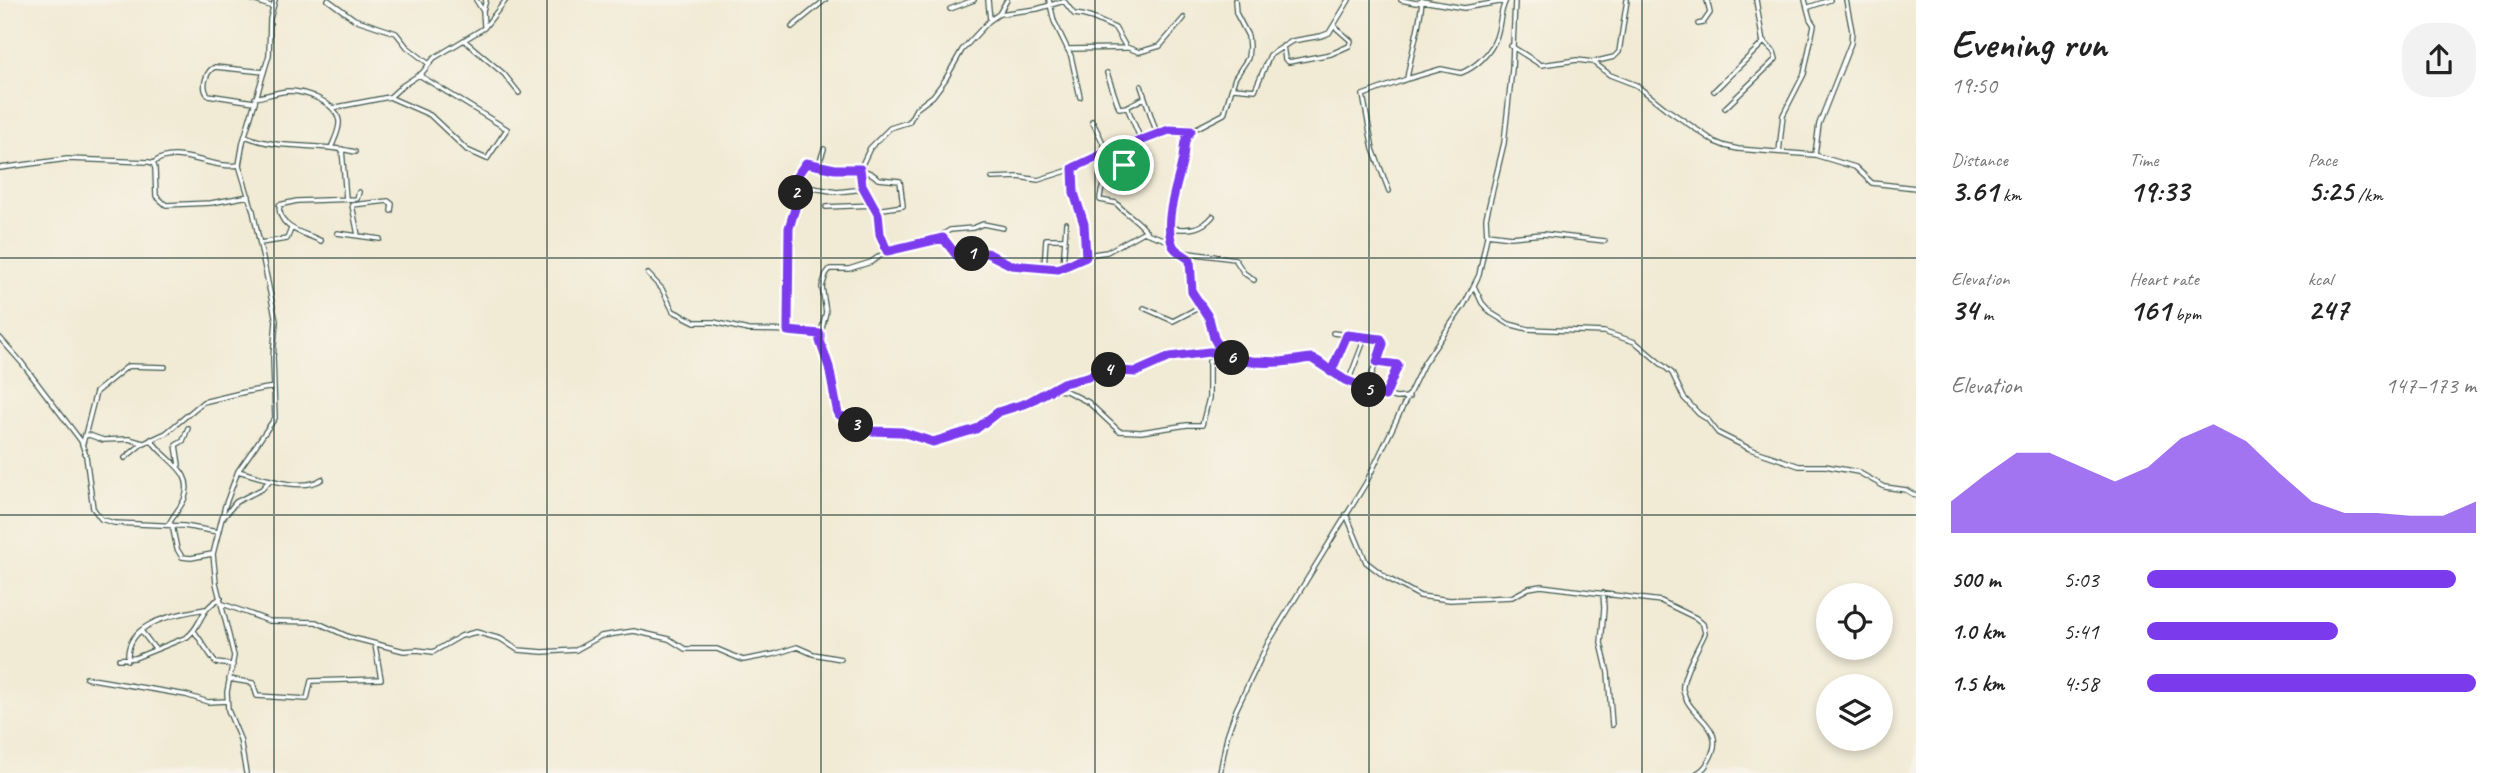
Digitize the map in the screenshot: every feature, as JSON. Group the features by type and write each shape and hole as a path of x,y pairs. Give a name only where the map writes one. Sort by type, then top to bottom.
{"street":[{"path":"253,0 273,7"},
{"path":"246,773 240,738 226,701 233,665 230,633 213,554 238,471 245,457 274,420 273,357 276,321 249,196 239,165 269,55 275,0"},
{"path":"328,0 354,19 397,34 407,47 429,64"},
{"path":"477,0 483,11"},
{"path":"484,28 483,11 486,0"},
{"path":"332,108 390,97 419,75 434,58 484,28 506,0"},
{"path":"792,27 825,0"},
{"path":"950,9 974,0"},
{"path":"887,251 880,234 880,219 864,189 860,169 871,147 892,126 909,122 918,107 935,94 962,50 999,14 1007,0"},
{"path":"1228,356 1222,352 1214,338 1209,318 1192,291 1191,263 1172,242 1171,228 1172,200 1185,138 1191,131 1222,115 1234,88 1235,78 1248,57 1248,36 1236,13 1235,0"},
{"path":"1234,88 1256,89 1269,57 1292,41 1325,35 1335,26 1349,0"},
{"path":"1401,0 1416,3 1422,0 1464,8 1506,1"},
{"path":"1407,79 1410,55 1421,21 1422,0"},
{"path":"1220,773 1227,736 1244,691 1272,635 1366,483 1424,363 1480,273 1487,234 1486,218 1504,143 1512,69 1515,0"},
{"path":"1511,46 1542,65 1614,57 1619,52 1628,0"},
{"path":"1698,24 1708,18 1710,13 1707,0"},
{"path":"1714,91 1760,48 1763,41 1756,0"},
{"path":"1779,152 1783,115 1800,85 1811,47 1814,25 1805,0"},
{"path":"1808,7 1830,0"},
{"path":"1815,155 1819,124 1851,43 1852,31 1846,0"},
{"path":"988,1 990,20"},
{"path":"999,14 1013,14 1065,1 1074,15 1093,16 1104,25 1112,26 1127,48"},
{"path":"1389,191 1373,149 1363,96 1376,89 1441,69 1459,74 1480,62 1496,39 1500,11 1506,1"},
{"path":"1050,3 1054,20 1067,49 1080,97"},
{"path":"1067,49 1127,48 1138,52 1160,46 1184,18"},
{"path":"1283,46 1285,59 1289,62 1341,50 1349,46 1351,41 1335,26"},
{"path":"465,40 503,74 519,93"},
{"path":"1725,108 1776,59 1774,52 1763,41"},
{"path":"1593,61 1609,75 1636,85 1715,142 1738,149 1815,155 1855,167 1872,183 1916,188"},
{"path":"264,72 215,67 207,76 205,89 208,95 255,100 282,92 311,96 332,108 339,124 331,148"},
{"path":"1108,72 1117,107 1127,107 1144,98"},
{"path":"390,97 430,116 467,150 487,159 507,128 419,75"},
{"path":"1140,86 1157,134"},
{"path":"1109,167 1128,161 1139,141 1127,107"},
{"path":"1092,121 1109,167 1099,194 1100,200 1116,202 1141,222 1147,233"},
{"path":"992,178 1020,177 1038,180 1073,169 1105,153 1172,129 1191,131"},
{"path":"245,136 268,144 355,152"},
{"path":"342,149 358,235"},
{"path":"820,165 824,149"},
{"path":"0,168 67,159 153,163 164,156 175,154 191,160 226,166 239,165"},
{"path":"153,163 156,196 166,205 211,203 249,196"},
{"path":"788,331 789,228 797,202 793,181 806,163 844,170 860,169 873,173 878,179 900,182 902,206 876,210"},
{"path":"1073,169 1074,193 1084,224 1086,257"},
{"path":"793,181 837,192 864,189"},
{"path":"350,202 358,199 359,192"},
{"path":"321,241 291,229 281,218 278,207 280,203 388,201 392,204 391,211"},
{"path":"826,207 874,205"},
{"path":"1171,228 1195,228 1213,216"},
{"path":"1063,268 1066,223"},
{"path":"935,239 950,230 975,228 983,224 1003,228"},
{"path":"260,243 287,239 291,229"},
{"path":"1172,242 1142,232 1105,253 1094,253 1063,268 1044,268 1011,265 987,253 957,256 946,239 935,239 887,251 871,262 849,269 828,271 822,287 826,312 820,341 831,373 837,412 869,431 902,432 933,442 976,429 998,412 1027,403 1065,382 1102,370 1136,372 1170,357 1222,352"},
{"path":"337,233 380,239"},
{"path":"1487,234 1517,237 1543,234 1605,241"},
{"path":"1044,268 1046,238 1065,239"},
{"path":"1179,252 1234,259 1254,281"},
{"path":"648,274 662,289 673,311 693,322 714,321 748,330 820,334"},
{"path":"1474,286 1486,308 1509,324 1528,329 1604,332 1635,342 1671,373 1684,398 1718,433 1750,449 1799,466 1825,466 1858,472 1885,487 1906,490 1916,496"},
{"path":"1144,308 1173,321 1202,306"},
{"path":"1333,333 1382,340 1366,389"},
{"path":"1331,372 1347,335"},
{"path":"1348,382 1365,337"},
{"path":"0,338 83,445 93,508 101,519 114,523 171,525 218,532"},
{"path":"1052,389 1066,391 1088,402 1119,431 1141,432 1201,425 1208,406 1209,361 1228,356 1265,362 1311,358 1348,382 1385,396 1409,397"},
{"path":"1377,362 1398,365 1385,396"},
{"path":"83,445 99,389 128,366 165,367"},
{"path":"125,458 143,443 166,433 203,402 245,391 275,387"},
{"path":"188,428 183,441 176,447 186,493 171,525 177,549 182,556 191,558 213,554"},
{"path":"85,436 103,440 129,439 143,443"},
{"path":"151,439 167,459 180,468"},
{"path":"238,471 284,483 316,482 323,479"},
{"path":"222,518 236,502 262,489 270,480"},
{"path":"1346,514 1366,562 1390,580 1421,596 1446,600 1510,597 1537,586 1661,601 1696,618 1704,627 1705,634 1693,655 1683,686 1690,706 1708,723 1714,737 1712,753 1704,769 1697,773"},
{"path":"1603,593 1600,637 1608,673 1612,725"},
{"path":"128,660 131,645 161,617 205,609 221,598"},
{"path":"222,604 269,621 315,622 349,637 401,651 432,652 461,636 478,632 501,639 518,650 576,650 601,636 634,631 669,639 687,650 717,649 743,660 797,647 841,659"},
{"path":"119,659 128,660 187,637 194,631 205,609"},
{"path":"194,631 216,663 233,665"},
{"path":"142,632 155,649"},
{"path":"229,679 253,683 257,696 307,699 311,681 381,679 375,645"},
{"path":"86,678 186,695 208,702 226,701"}],"route":[{"path":"1124,165 1109,167 1105,153 1073,168 1074,193 1084,224 1086,257 1058,269 1011,265 987,253 957,256 943,238 887,251 880,234 878,214 862,185 860,169 844,170 806,163 794,180 797,202 789,228 788,331 820,334 838,414 869,431 902,432 933,442 969,432 998,412 1027,403 1063,383 1088,377 1102,370 1136,372 1170,357 1209,352 1222,352 1226,356 1233,358 1252,361 1281,362 1311,358 1335,375 1385,396 1398,365 1377,362 1383,344 1381,339 1347,335 1331,372 1311,358 1296,361 1281,362 1265,362 1252,361 1241,360 1233,358 1228,356 1226,356 1224,355 1222,352 1221,351 1214,338 1207,313 1192,292 1190,260 1175,249 1172,242 1171,204 1185,138 1191,131 1169,130 1137,142 1131,158 1124,165"}]}
